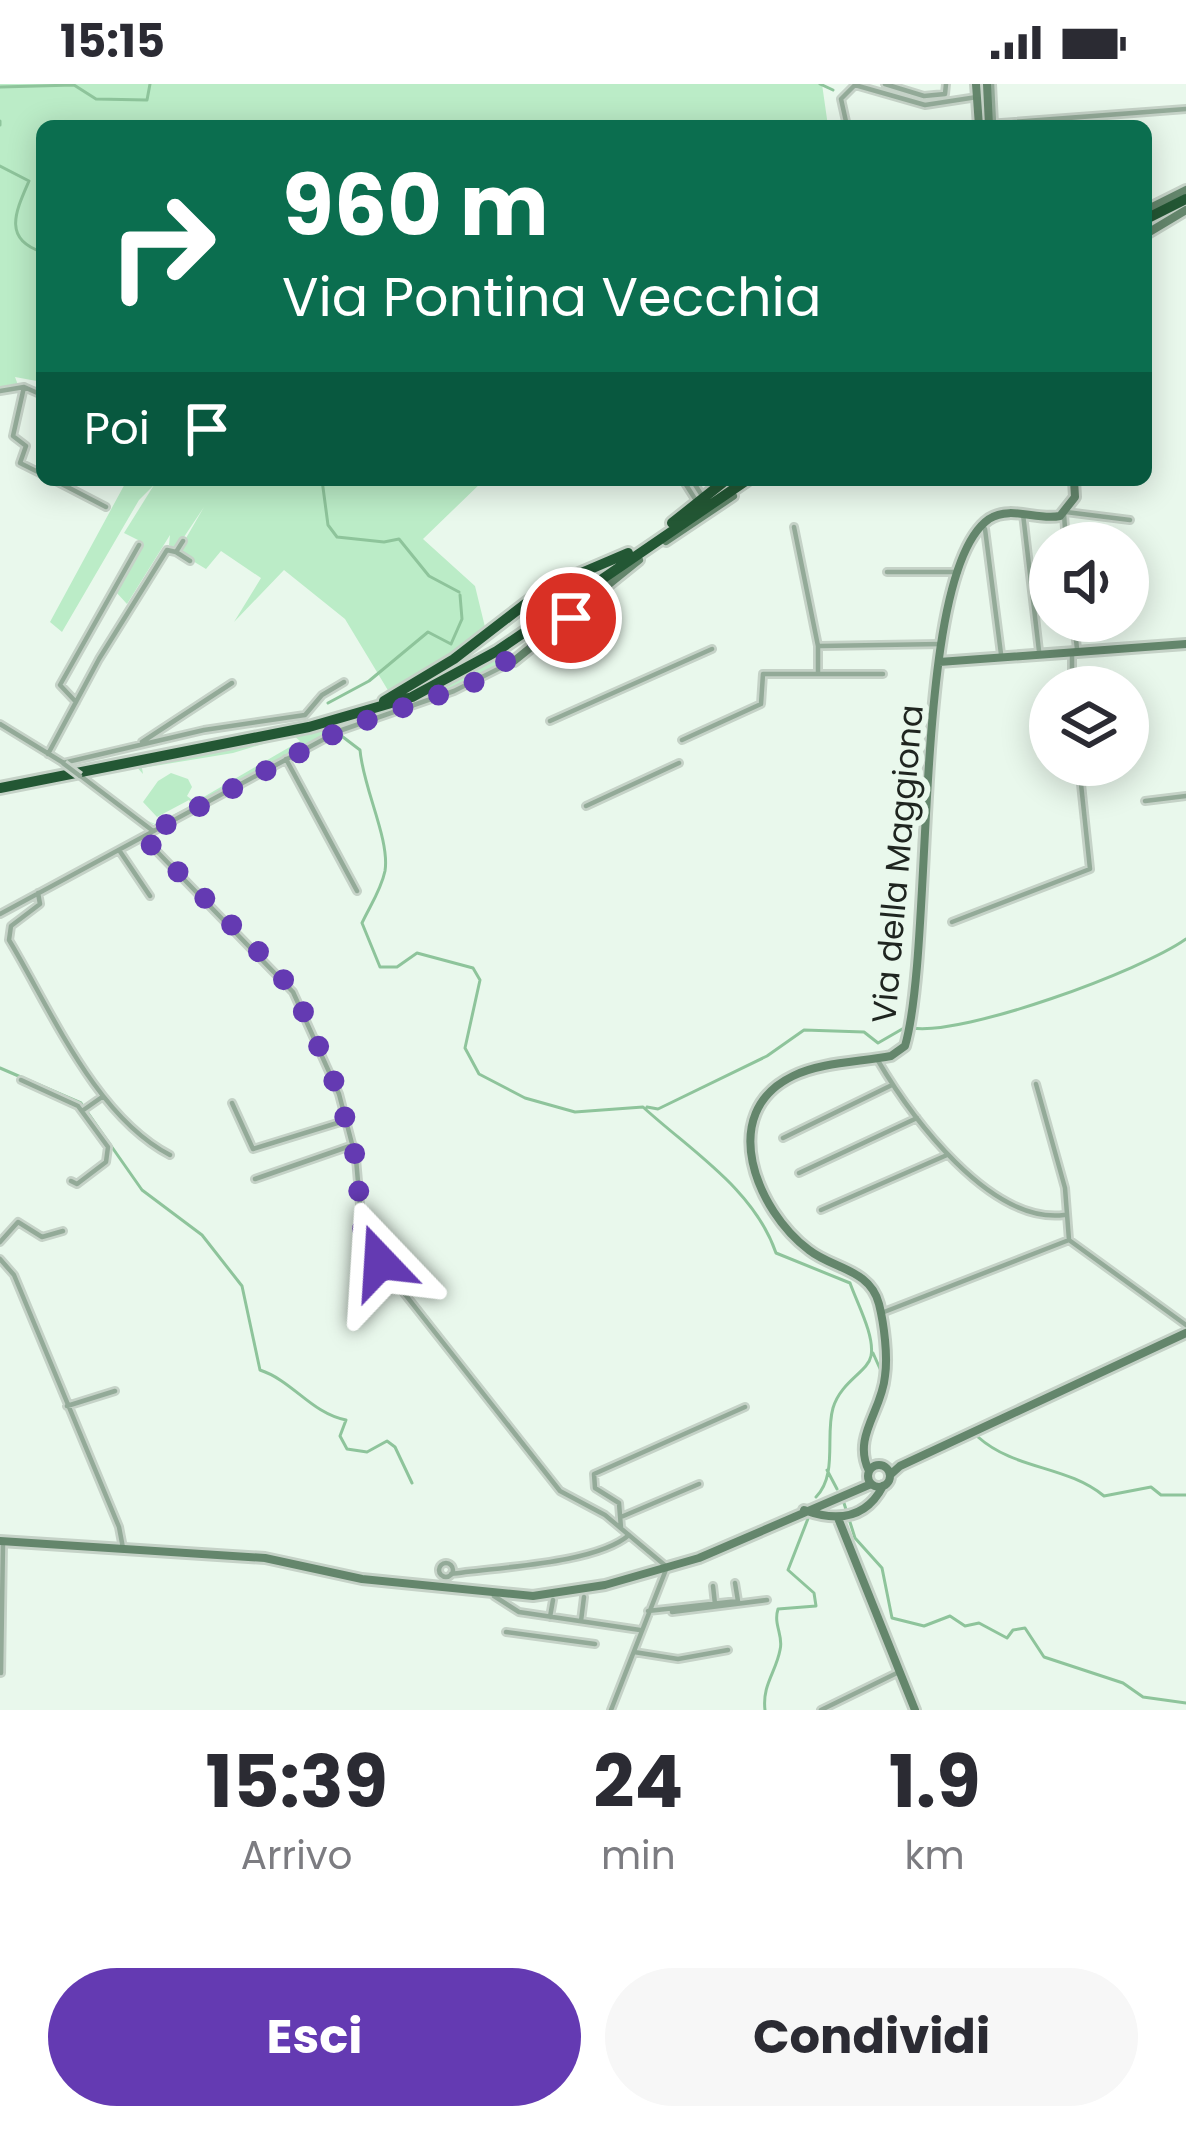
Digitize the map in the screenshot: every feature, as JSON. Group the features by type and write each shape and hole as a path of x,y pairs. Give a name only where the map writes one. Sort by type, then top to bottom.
{"highway":[{"path":"1152,222 1186,201"},
{"path":"665,530 717,486"},
{"path":"510,639 734,486"},
{"path":"0,785 332,719 440,681 510,639 734,486"},
{"path":"384,701 454,659 542,590 637,549"},
{"path":"332,719 440,681"}],"street":[{"path":"885,84 929,97 945,94 945,84"},
{"path":"976,84 987,120"},
{"path":"989,84 989,120"},
{"path":"845,120 840,101 854,86 925,105 977,97"},
{"path":"1051,120 1186,109"},
{"path":"1152,209 1186,201"},
{"path":"25,387 13,435 26,446 20,463 36,471"},
{"path":"0,391 25,387 36,392"},
{"path":"66,486 106,507"},
{"path":"686,486 701,497"},
{"path":"695,486 701,497"},
{"path":"0,914 345,728 454,691 514,661 633,564 747,486"},
{"path":"1065,522 1075,486"},
{"path":"1001,656 984,523 1002,513 1130,520"},
{"path":"1023,514 1039,652"},
{"name":"Via della Maggiona","path":"880,1313 865,1280 808,1250 782,1221 747,1145 756,1114 789,1078 899,1052 907,1038 920,945 940,644 970,539 984,523"},
{"path":"794,526 818,646 818,673"},
{"path":"176,552 183,541"},
{"path":"76,702 62,693 61,684 139,545"},
{"path":"48,754 168,550 190,561"},
{"path":"887,572 959,572"},
{"path":"1073,666 1074,642"},
{"path":"818,646 940,644"},
{"path":"939,662 1186,644"},
{"path":"550,721 712,649"},
{"path":"682,740 762,703 763,674 883,674"},
{"path":"64,764 138,745 305,715 316,708 322,694 344,682"},
{"path":"138,745 232,683"},
{"path":"0,724 64,764 153,831"},
{"path":"286,759 357,891"},
{"path":"586,806 679,763"},
{"path":"952,922 1089,870 1081,786"},
{"path":"1145,801 1186,796"},
{"path":"143,837 288,983 322,1050 347,1120 361,1223 374,1254 560,1491 629,1534 667,1567"},
{"path":"119,850 150,896"},
{"path":"38,893 40,904 11,926 8,938 102,1097 142,1139 170,1155"},
{"path":"877,1059 947,1155 1020,1209 1040,1218 1064,1215"},
{"path":"21,1080 82,1111 110,1156 76,1185 70,1181"},
{"path":"783,1138 892,1084"},
{"path":"2,1673 2,1541 275,1559 362,1579 440,1584 494,1596 596,1587 724,1549 1186,1329 1069,1240 1065,1188 1036,1084"},
{"path":"82,1111 102,1097"},
{"path":"232,1103 253,1149 347,1120"},
{"path":"799,1173 917,1118"},
{"path":"255,1179 352,1145"},
{"path":"821,1210 947,1155"},
{"path":"0,1241 18,1222 42,1238 63,1231"},
{"path":"876,1479 863,1460 861,1446 885,1377 880,1313 1069,1240"},
{"path":"0,1259 13,1273 119,1528 123,1549"},
{"path":"67,1406 115,1391"},
{"path":"620,1528 616,1498 593,1484 594,1474 745,1407"},
{"path":"847,1516 876,1479"},
{"path":"622,1517 699,1484"},
{"path":"802,1509 847,1516"},
{"path":"847,1516 916,1710"},
{"path":"451,1574 543,1564 610,1548 629,1534"},
{"path":"611,1710 667,1567"},
{"path":"669,1610 738,1601 735,1583"},
{"path":"713,1586 716,1604"},
{"path":"494,1596 509,1610 640,1630"},
{"path":"581,1622 584,1597"},
{"path":"552,1638 553,1600"},
{"path":"648,1611 767,1600"},
{"path":"506,1632 596,1644"},
{"path":"632,1652 678,1659 728,1650"},
{"path":"821,1710 899,1672"}],"green space":[{"path":"0,84 822,84 827,120 36,120 36,381 15,377 18,385 0,387"},
{"path":"124,486 153,486 139,500 62,632 50,622"},
{"path":"153,486 478,486 423,539 475,586 485,627 450,659 389,692 345,619 284,570 234,622 261,578 221,551 206,569 178,552 204,507 176,549 169,545 170,535 127,604 116,592 142,542 124,533"},
{"path":"504,649 503,664 438,695 337,729 157,826 143,819 155,824 192,805 189,800 157,817 143,802 158,781 171,773 188,779 192,787 187,796 195,802 300,741 293,735 233,753 142,768 143,774 133,763 359,716"}],"waterway":[{"path":"0,87 74,85 96,99 147,100 150,84"},
{"path":"820,84 833,90"},
{"path":"0,166 29,181 16,223 21,240 36,249"},
{"path":"323,486 328,525 337,537 399,539 429,576 459,592"},
{"path":"328,703 369,681 428,632 451,644 462,619 460,595"},
{"path":"339,734 360,750 384,844 385,871 362,923 380,967 397,967 417,953 473,968 480,980 465,1048 479,1074 525,1098 575,1112 643,1107 737,1190 753,1209 776,1253 850,1283 868,1329 871,1356 833,1408 827,1478 816,1497"},
{"path":"912,1028 970,1022 1052,999 1132,968 1186,939"},
{"path":"647,1107 658,1109 767,1056 804,1030 864,1032 878,1043 904,1028"},
{"path":"0,1068 81,1103 142,1190 202,1235 242,1286 260,1370 322,1411 346,1420 340,1436 347,1449 367,1452 387,1441 395,1447 412,1483"},
{"path":"873,1353 881,1371"},
{"path":"978,1437 1008,1456 1073,1478 1104,1496 1151,1487 1161,1495 1186,1495"},
{"path":"827,1470 837,1489"},
{"path":"843,1500 855,1538 882,1568 892,1618 924,1626 950,1616 965,1626 979,1623 1007,1638 1013,1630 1025,1628 1044,1657 1123,1683 1143,1697 1186,1703"},
{"path":"765,1710 781,1645 778,1609 816,1606 814,1593 788,1570 809,1516"}],"route":[{"path":"380,1262 363,1232 347,1120 300,1004 277,970 143,837 345,728 473,683 518,658 571,618"}]}
